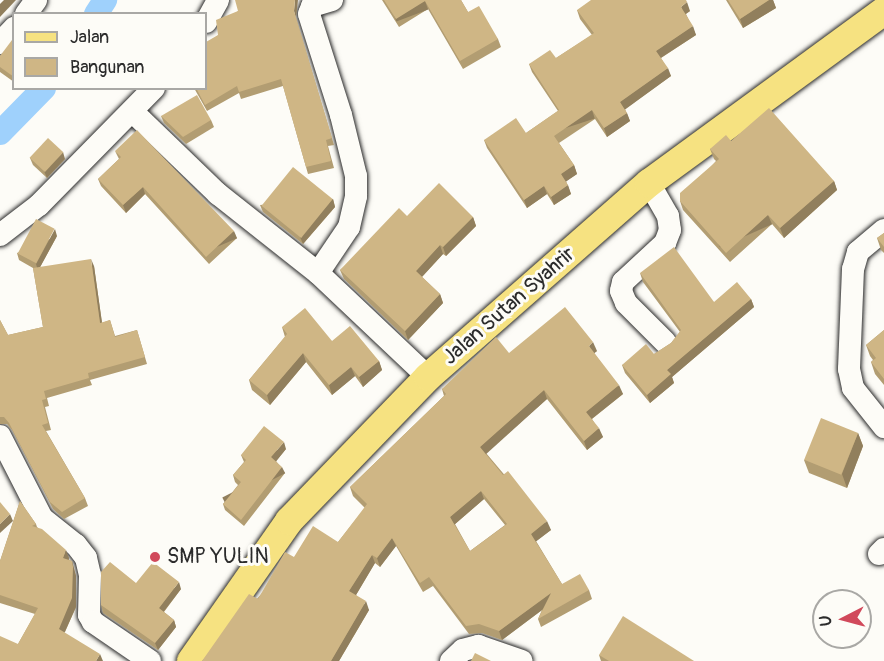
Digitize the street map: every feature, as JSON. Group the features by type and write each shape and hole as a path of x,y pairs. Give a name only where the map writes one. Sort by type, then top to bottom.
{"main road":[{"name":"Jalan Sutan Syahrir","path":"191,661 289,521 428,377 649,183 884,11"}],"street":[{"path":"207,20 218,0"},
{"path":"318,273 349,227 356,196 356,176 341,115 309,14 312,6 332,0"},
{"path":"0,43 12,30"},
{"path":"0,235 39,205 134,113 152,90"},
{"path":"134,113 218,194 318,273 428,377"},
{"path":"649,183 668,216 670,230 665,243 623,282 621,291 626,303 665,342"},
{"path":"884,230 858,252 853,269 849,369 853,388 884,427"},
{"path":"0,436 42,518 76,545 86,558 90,575 89,615 93,622 150,661"},
{"path":"451,661 463,650 478,646 522,661"}],"building":[{"path":"235,0 295,0 294,11 332,138 326,140 331,161 306,167 281,79 239,92 237,86 205,105 197,90 207,90 207,41 218,35 216,20 238,11"},
{"path":"384,0 461,0 468,12 479,6 498,39 460,61 425,1 396,19"},
{"path":"591,0 686,0 687,2 681,7 693,26 656,51 668,68 620,102 627,113 604,128 592,110 554,136 574,165 561,174 568,185 551,197 544,186 524,200 484,140 516,118 526,133 559,110 529,64 550,50 556,58 594,33 577,10"},
{"path":"728,0 769,0 740,19"},
{"path":"12,40 12,76 0,67 0,56"},
{"path":"197,95 211,120 183,137 161,116"},
{"path":"769,108 834,181 780,228 768,215 726,253 680,201 680,193 719,159 710,149 726,135 731,141"},
{"path":"137,130 234,231 206,257 143,187 123,205 98,179 121,157 115,151"},
{"path":"48,138 63,152 45,172 30,158"},
{"path":"293,167 333,199 301,238 262,206"},
{"path":"439,183 473,217 443,247 440,245 416,271 440,294 405,331 340,270 399,208 407,216"},
{"path":"36,219 55,229 36,263 18,253"},
{"path":"884,233 884,247 877,238"},
{"path":"674,247 714,302 737,282 751,299 667,370 671,374 647,395 622,365 646,344 654,354 671,343 681,330 640,273"},
{"path":"91,259 100,323 110,320 115,337 137,330 145,357 88,373 89,378 44,391 46,399 42,400 48,423 42,425 85,498 62,512 50,502 9,423 4,417 0,417 0,320 8,335 43,327 33,268"},
{"path":"565,307 593,342 589,346 619,385 586,412 599,428 584,441 544,390 480,447 503,475 508,471 547,521 531,534 562,584 580,574 589,590 538,619 551,593 499,631 479,624 466,626 429,577 420,583 392,538 377,558 372,555 349,591 366,601 331,661 202,661 249,594 258,599 285,552 294,557 313,526 338,542 367,504 350,487 446,394 442,389 496,337 509,353","holes":["481,491 507,524 470,551 450,517"]},
{"path":"305,308 332,341 350,326 379,361 359,377 351,367 329,385 303,353 267,395 249,380 287,334 282,327"},
{"path":"884,330 884,379 871,362 876,358 866,345"},
{"path":"821,418 858,433 841,475 804,460"},
{"path":"264,426 284,442 271,457 282,467 241,520 223,504 241,482 233,475 246,460 241,455"},
{"path":"20,501 36,524 32,526 42,529 66,550 63,558 72,561 72,598 59,629 100,654 96,661 0,661 0,636 18,644 38,608 0,595 0,561"},
{"path":"0,502 10,514 0,524"},
{"path":"110,562 136,583 153,562 179,582 159,608 174,620 155,643 101,605 101,572"},
{"path":"623,616 694,661 609,661 599,655"},
{"path":"475,653 491,661 471,661"}],"waterway":[{"path":"97,12 105,0"},
{"path":"0,133 42,90"}],"place":[{"name":"SMP YULIN","path":"155,557"}]}
